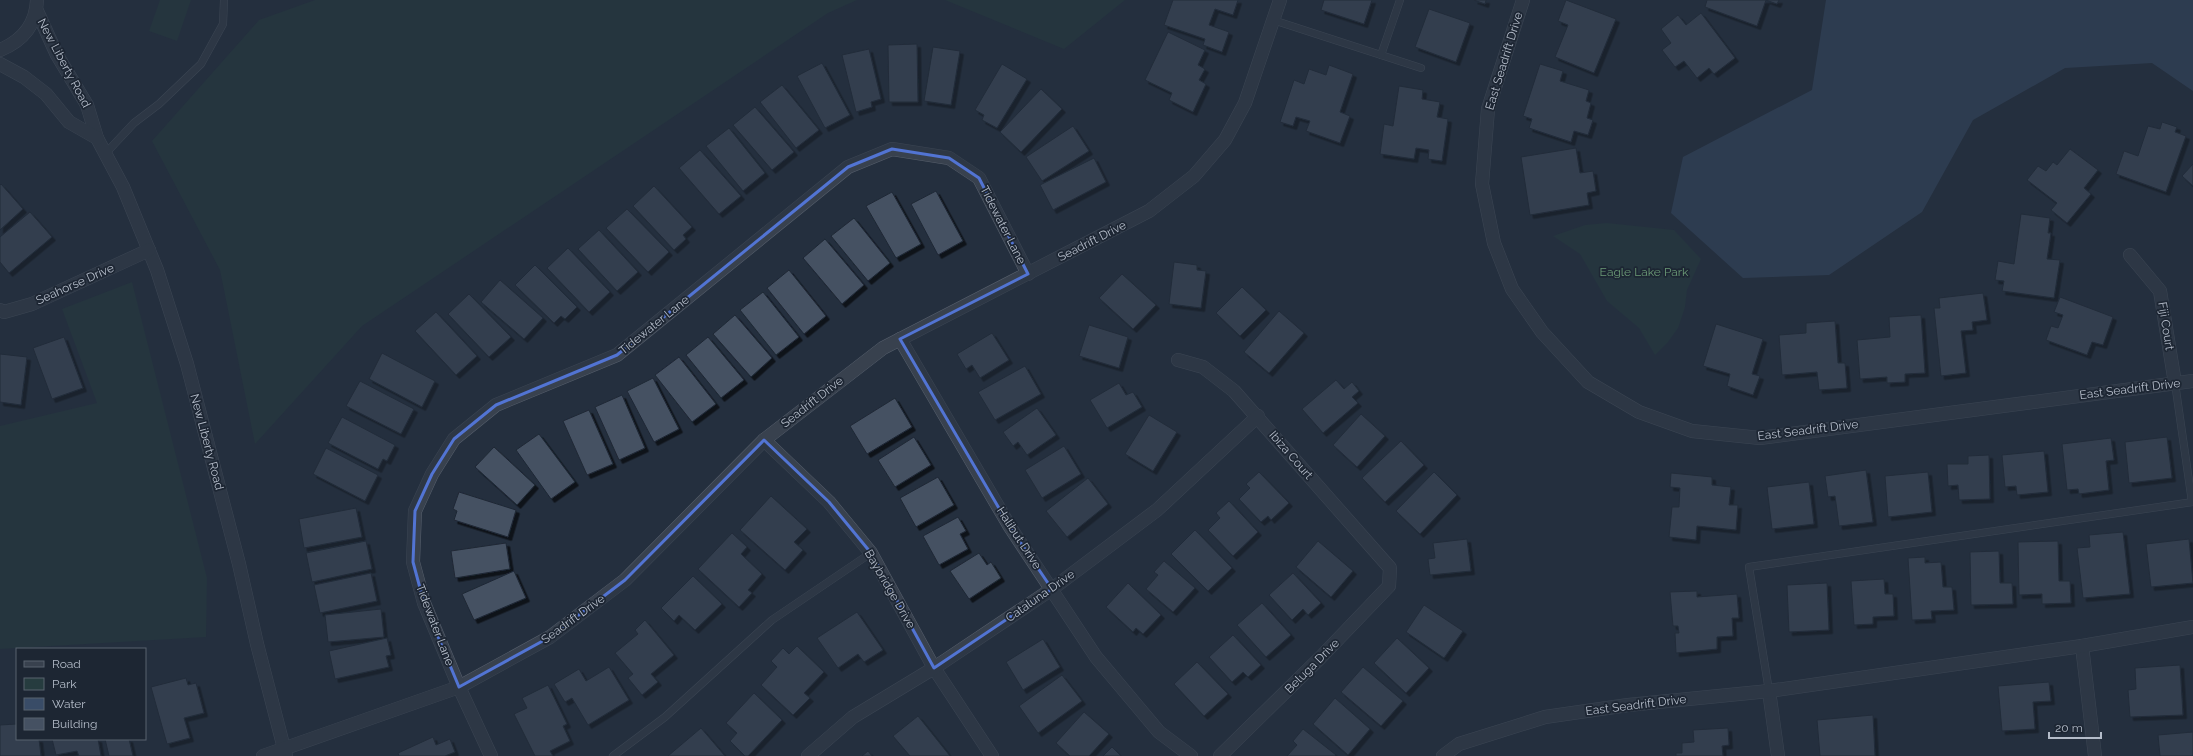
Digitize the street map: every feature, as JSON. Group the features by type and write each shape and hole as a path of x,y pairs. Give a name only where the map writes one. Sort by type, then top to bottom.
{"street":[{"name":"Seadrift Drive","path":"263,756 284,753 459,687 550,637 626,580 764,440 883,348 1149,211 1194,176 1225,140 1245,103 1280,0"},
{"name":"East Seadrift Drive","path":"1523,0 1488,109 1482,184 1494,243 1512,289 1542,332 1588,382 1639,412 1692,430 1760,438 2193,381"},
{"name":"New Liberty Road","path":"37,6 57,55 88,105 97,138 123,186 149,250 187,364 239,564 284,753"},
{"path":"0,50 13,45 25,34 37,6"},
{"name":"New Liberty Road","path":"0,64 24,77 46,94 69,122 97,138"},
{"name":"Tidewater Lane","path":"491,756 459,687 424,602 413,562 415,511 432,474 454,439 496,405 617,355 848,167 892,149 948,158 979,178 1028,274"},
{"name":"Seahorse Drive","path":"0,310 4,312 32,304 149,250"},
{"name":"Fiji Court","path":"2130,255 2160,291 2175,383"},
{"name":"Halibut Drive","path":"900,340 1010,527 1101,662 1159,732 1190,756"},
{"name":"Ibiza Court","path":"1178,360 1203,367 1234,391 1258,416 1390,568"},
{"name":"Cataluna Drive","path":"808,756 853,717 934,668 1052,589 1157,510 1258,416"},
{"name":"Baybridge Drive","path":"764,440 829,502 871,553 934,668 992,756"},
{"name":"Beluga Drive","path":"1220,756 1320,658 1390,586 1390,568"},
{"name":"East Seadrift Drive","path":"1443,756 1459,744 1546,717 1628,705 1769,691 2082,646 2193,627"},
{"path":"2082,646 2095,756"},
{"path":"1769,691 1778,756"}],"lane":[{"path":"105,154 134,123 159,104 201,64 224,24 224,0"},
{"path":"1381,55 1400,0"},
{"path":"1273,20 1421,68"},
{"path":"1769,691 1749,567 2192,502 2175,383"},
{"path":"612,756 665,717 772,620 871,553"}],"highlighted area":[{"path":"892,149 949,158 979,178 1028,274 900,339 1010,527 1052,589 934,668 871,553 829,502 764,440 625,580 550,637 459,687 424,603 413,562 415,511 432,474 454,439 496,405 617,355 848,167"}],"green space":[{"path":"160,0 191,0 177,41 149,31"},
{"path":"315,0 857,0 828,13 362,326 255,444 220,270 152,141 259,20"},
{"path":"945,0 1125,0 1064,49"},
{"name":"Eagle Lake Park","path":"1607,223 1674,230 1701,259 1687,290 1685,307 1678,328 1668,342 1655,355 1639,328 1607,301 1580,254 1553,236 1585,225"},
{"path":"132,282 207,578 206,637 0,649 0,426 97,403 62,309"}],"water":[{"path":"1826,0 2193,0 2193,91 2152,63 2065,68 1973,120 1922,212 1829,275 1743,278 1671,213 1683,157 1812,90"}],"building":[{"path":"1173,0 1238,0 1233,15 1215,9 1209,25 1229,32 1222,52 1203,45 1205,39 1164,25"},
{"path":"1324,0 1372,0 1364,24 1321,10"},
{"path":"1474,0 1486,0 1485,4"},
{"path":"1566,0 1616,19 1594,73 1555,57 1568,25 1558,21"},
{"path":"1707,0 1766,0 1757,26 1705,7"},
{"path":"1766,0 1779,0 1777,4"},
{"path":"1429,9 1470,23 1456,62 1415,47"},
{"path":"1701,13 1735,58 1714,74 1709,68 1697,78 1684,61 1675,67 1662,50 1671,43 1661,29 1678,15 1686,25"},
{"path":"1168,32 1205,50 1198,65 1205,69 1199,80 1206,84 1193,112 1169,100 1172,93 1145,80"},
{"path":"917,44 918,102 889,102 888,45"},
{"path":"933,47 960,51 951,105 924,101"},
{"path":"869,49 881,99 871,102 872,107 856,112 842,55"},
{"path":"822,63 850,115 825,128 797,76"},
{"path":"1002,64 1027,79 997,128 982,120 984,115 975,110"},
{"path":"1540,64 1563,71 1560,81 1589,90 1586,101 1591,103 1587,118 1593,120 1588,135 1574,131 1571,142 1529,128 1532,119 1523,116"},
{"path":"1329,65 1353,74 1340,112 1350,116 1340,143 1306,131 1310,121 1296,117 1293,126 1280,122 1294,80 1304,84 1309,69 1326,75"},
{"path":"782,85 819,130 796,148 760,102"},
{"path":"1399,86 1423,90 1422,99 1440,102 1437,117 1448,119 1442,161 1428,159 1429,150 1416,148 1414,159 1380,154 1384,124 1393,126"},
{"path":"1041,89 1062,109 1021,152 1000,132"},
{"path":"755,107 794,152 772,170 733,125"},
{"path":"2162,122 2177,127 2175,132 2186,136 2166,192 2116,174 2124,151 2138,156 2148,126 2160,129"},
{"path":"1073,126 1089,151 1042,181 1026,157"},
{"path":"729,128 765,173 743,191 706,146"},
{"path":"1576,148 1580,173 1593,171 1596,191 1587,193 1589,205 1530,215 1521,157"},
{"path":"2070,149 2098,170 2084,188 2091,194 2067,223 2051,210 2057,203 2027,180 2038,166 2046,171 2053,162 2057,165"},
{"path":"700,150 741,196 719,214 679,168"},
{"path":"1094,158 1106,182 1053,210 1040,185"},
{"path":"2193,164 2193,186 2182,176"},
{"path":"1,184 23,209 0,230 0,185"},
{"path":"654,186 692,227 683,235 686,239 674,250 633,206"},
{"path":"936,191 963,241 938,255 911,204"},
{"path":"892,192 921,244 896,258 866,206"},
{"path":"627,209 669,252 648,272 606,228"},
{"path":"30,212 52,237 9,273 0,262 0,237"},
{"path":"2021,214 2050,218 2048,233 2051,233 2047,259 2060,260 2054,298 2002,291 2004,281 1995,280 1998,261 2014,264"},
{"path":"854,218 890,263 868,281 831,236"},
{"path":"599,230 638,272 617,291 578,249"},
{"path":"825,239 864,285 842,304 803,258"},
{"path":"568,248 610,292 589,312 547,268"},
{"path":"1174,262 1197,265 1197,270 1206,271 1201,308 1169,304"},
{"path":"535,265 577,307 565,319 561,316 554,323 515,285"},
{"path":"789,270 826,316 804,334 767,288"},
{"path":"1122,274 1156,305 1133,329 1099,298"},
{"path":"500,280 543,318 524,339 481,302"},
{"path":"1242,287 1266,310 1240,336 1216,313"},
{"path":"763,292 799,337 776,355 740,310"},
{"path":"1983,293 1987,320 1972,322 1973,330 1961,331 1966,373 1941,376 1934,308 1940,308 1939,298"},
{"path":"469,294 511,337 489,357 448,314"},
{"path":"2060,297 2113,317 2103,345 2092,342 2087,355 2046,340 2051,326 2058,328 2063,315 2054,312"},
{"path":"1279,311 1304,333 1269,373 1244,352"},
{"path":"436,312 477,356 456,375 415,331"},
{"path":"735,315 772,358 751,377 713,334"},
{"path":"1921,315 1925,373 1905,374 1905,382 1887,383 1887,377 1860,379 1857,340 1890,337 1889,317"},
{"path":"1835,321 1838,363 1845,363 1847,388 1819,390 1817,372 1782,375 1779,335 1806,333 1806,323"},
{"path":"1716,324 1763,339 1752,374 1760,376 1753,395 1727,386 1730,374 1703,366"},
{"path":"1089,325 1128,337 1119,368 1079,356"},
{"path":"992,333 1009,360 980,378 972,365 966,369 957,354"},
{"path":"64,337 83,388 52,399 33,348"},
{"path":"708,337 744,380 721,398 686,355"},
{"path":"382,353 435,381 422,407 369,379"},
{"path":"0,354 27,357 21,405 0,402"},
{"path":"679,357 716,404 692,422 655,375"},
{"path":"1025,366 1041,394 995,420 978,392"},
{"path":"653,378 679,429 654,442 627,391"},
{"path":"1336,380 1344,389 1352,382 1359,391 1352,397 1358,403 1323,433 1302,409"},
{"path":"360,381 414,409 401,434 346,406"},
{"path":"1119,383 1126,395 1133,392 1142,407 1107,428 1090,400"},
{"path":"622,395 645,448 619,460 595,407"},
{"path":"895,398 912,427 867,454 850,426"},
{"path":"1037,408 1056,435 1027,455 1018,442 1013,446 1003,432"},
{"path":"589,410 613,464 587,475 563,421"},
{"path":"1361,414 1385,436 1357,467 1333,445"},
{"path":"1149,415 1177,432 1153,471 1125,454"},
{"path":"342,417 395,445 387,461 383,459 378,469 328,443"},
{"path":"539,434 575,482 551,499 516,450"},
{"path":"914,437 931,465 895,487 878,460"},
{"path":"2167,437 2172,478 2129,483 2125,442"},
{"path":"2111,438 2114,460 2106,461 2109,490 2079,494 2078,489 2067,490 2062,444"},
{"path":"1401,441 1424,465 1385,502 1362,478"},
{"path":"1064,446 1081,474 1042,498 1025,470"},
{"path":"494,447 535,485 517,505 475,467"},
{"path":"326,448 378,475 365,501 313,474"},
{"path":"2044,451 2048,492 2017,495 2016,486 2005,487 2002,455"},
{"path":"1989,455 1990,499 1959,500 1958,485 1948,486 1947,464 1968,464 1968,456"},
{"path":"1866,470 1873,522 1839,526 1835,496 1828,497 1825,476"},
{"path":"1259,472 1289,503 1271,520 1268,516 1261,522 1239,499 1250,488 1246,484"},
{"path":"1434,472 1457,495 1420,534 1396,511"},
{"path":"1928,472 1932,512 1888,517 1885,476"},
{"path":"1671,473 1712,477 1712,485 1731,487 1729,505 1738,505 1736,530 1697,526 1696,540 1669,537 1672,507 1679,507 1680,488 1670,487"},
{"path":"938,477 954,505 916,527 900,498"},
{"path":"1088,478 1108,504 1067,537 1046,511"},
{"path":"1809,482 1814,524 1772,529 1767,487"},
{"path":"459,492 516,510 508,537 454,520 457,511 453,509"},
{"path":"771,496 807,529 794,542 803,550 785,570 740,530"},
{"path":"1229,501 1258,532 1233,556 1208,530 1220,518 1216,513"},
{"path":"356,508 362,537 304,548 299,519"},
{"path":"958,517 966,531 960,534 968,549 939,565 923,536"},
{"path":"1195,530 1232,568 1208,591 1171,554"},
{"path":"2123,532 2130,594 2083,598 2077,548 2090,547 2089,535"},
{"path":"732,533 747,547 741,554 762,574 748,590 752,593 739,607 698,569"},
{"path":"1467,539 1471,571 1430,575 1428,559 1435,558 1433,543"},
{"path":"2189,539 2193,583 2151,587 2146,544"},
{"path":"366,541 372,569 312,582 306,553"},
{"path":"1318,541 1353,571 1331,597 1296,567"},
{"path":"2058,541 2059,581 2070,581 2071,603 2042,604 2042,594 2019,595 2018,542"},
{"path":"506,543 510,569 455,578 451,551"},
{"path":"1999,551 2000,583 2012,583 2013,604 1971,605 1970,552"},
{"path":"979,553 987,565 991,562 1001,578 969,599 950,571"},
{"path":"1925,557 1925,563 1941,562 1943,587 1952,587 1954,610 1931,611 1932,619 1912,620 1908,558"},
{"path":"1164,561 1195,588 1173,612 1146,589 1158,575 1154,572"},
{"path":"514,571 526,598 474,620 462,594"},
{"path":"371,573 377,601 320,613 314,585"},
{"path":"1293,573 1321,603 1308,615 1303,609 1292,620 1269,595"},
{"path":"693,576 722,604 695,630 679,615 674,621 661,608"},
{"path":"1884,579 1885,594 1893,594 1894,616 1873,617 1873,624 1854,625 1851,581"},
{"path":"1128,583 1161,615 1143,634 1136,628 1133,632 1106,607"},
{"path":"1827,583 1829,630 1789,632 1787,585"},
{"path":"1697,591 1697,597 1737,594 1739,618 1732,618 1733,636 1717,637 1717,649 1676,653 1675,633 1679,633 1678,626 1673,626 1670,592"},
{"path":"1262,603 1291,635 1266,657 1237,625"},
{"path":"1424,605 1463,631 1444,658 1406,632"},
{"path":"381,609 384,637 328,642 325,615"},
{"path":"857,612 883,650 864,662 858,654 838,668 817,638"},
{"path":"645,620 674,655 651,674 658,682 642,695 628,678 633,674 615,653 638,634 635,630"},
{"path":"1233,635 1261,665 1248,677 1243,672 1232,682 1209,657"},
{"path":"387,638 391,655 386,656 389,667 335,679 329,651"},
{"path":"1397,638 1429,668 1406,693 1374,663"},
{"path":"1043,639 1060,667 1023,690 1006,662"},
{"path":"797,646 824,672 804,693 810,698 793,715 761,685 777,667 771,661 783,648 789,654"},
{"path":"1197,662 1228,694 1204,716 1174,684"},
{"path":"2180,665 2183,715 2130,717 2128,690 2136,689 2135,668"},
{"path":"609,667 629,700 588,725 572,698 565,702 554,684 579,669 586,681"},
{"path":"1363,667 1403,701 1381,726 1341,692"},
{"path":"1062,675 1082,701 1038,733 1019,706"},
{"path":"186,678 188,685 196,683 204,713 184,718 190,738 167,744 151,687"},
{"path":"2049,682 2051,701 2033,702 2035,729 2002,731 1998,686"},
{"path":"548,685 567,724 563,726 570,741 550,751 553,756 535,756 514,714 527,708 522,698"},
{"path":"754,693 782,720 748,756 745,756 730,741 737,733 726,723"},
{"path":"1335,698 1370,729 1348,755 1313,724"},
{"path":"1084,712 1109,734 1089,756 1070,756 1056,743"},
{"path":"1873,715 1875,756 1820,756 1817,720"},
{"path":"918,716 950,756 910,756 893,736"},
{"path":"16,724 16,740 39,740 41,756 0,756 0,725"},
{"path":"701,728 725,756 668,756"},
{"path":"1728,728 1729,745 1722,746 1723,756 1676,756 1676,753 1682,753 1682,743 1694,742 1693,730"},
{"path":"1303,729 1336,755 1287,756 1297,745 1293,741"},
{"path":"2193,732 2193,756 2160,756 2158,735"},
{"path":"433,737 436,745 450,739 455,752 445,756 399,756 398,753"},
{"path":"52,740 98,740 101,756 79,756 77,751 56,755"},
{"path":"105,740 129,740 133,756 109,756"},
{"path":"1112,747 1121,756 1103,756"},
{"path":"868,751 872,756 862,756"}]}
